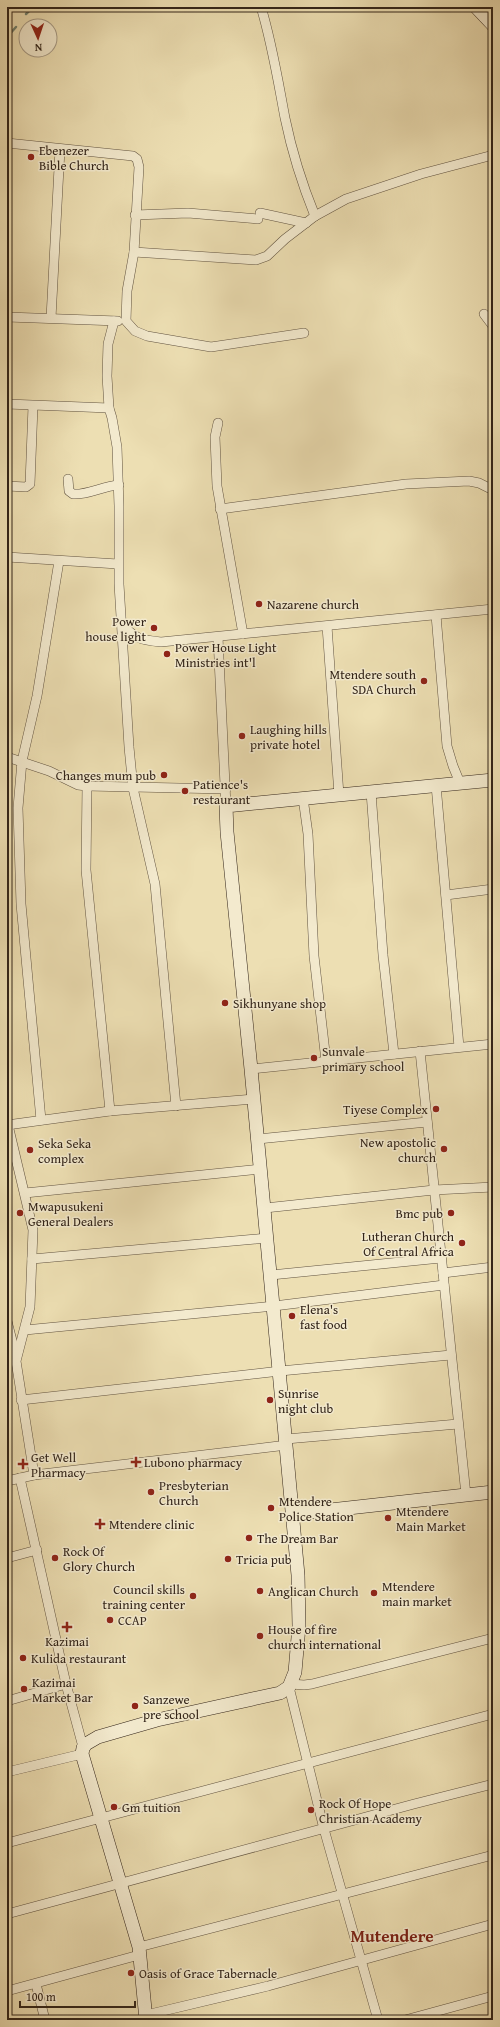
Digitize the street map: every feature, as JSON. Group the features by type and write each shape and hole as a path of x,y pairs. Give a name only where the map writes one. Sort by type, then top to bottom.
{"main road":[{"path":"476,7 493,25"},
{"path":"146,2017 139,1951 83,1750 88,1742 98,1737 157,1720 280,1693 290,1686 295,1672 299,1626 298,1575 294,1514 227,832 226,806 493,780"},
{"path":"294,1514 493,1492"}],"street":[{"path":"261,7 273,53 294,154 302,185 314,216"},
{"path":"7,144 133,156 138,159 139,167 134,252 127,291 126,321 135,331 147,336 211,347 304,333"},
{"path":"51,318 60,149"},
{"path":"134,252 256,260 267,256 285,239 314,216 346,199 372,189 493,155"},
{"path":"135,215 188,213 259,216 306,223"},
{"path":"484,314 493,326"},
{"path":"7,317 126,321"},
{"path":"114,321 107,360 109,408 117,447 118,564 133,788 155,884 176,1106"},
{"path":"7,404 109,408"},
{"path":"7,486 26,487 30,484 33,406"},
{"path":"218,423 215,437 215,452 220,509 243,634"},
{"path":"68,480 69,491 73,494 91,493 107,487 118,485"},
{"path":"220,509 406,484 469,481 479,483 493,490"},
{"path":"7,557 118,564"},
{"path":"41,1120 21,904 18,808 22,761 37,696 60,561"},
{"path":"121,623 132,635 144,640 161,642 493,609"},
{"path":"436,615 447,746 460,783"},
{"path":"327,626 339,795"},
{"path":"218,637 226,806"},
{"path":"7,757 22,761 78,785 133,788 226,789"},
{"path":"436,785 459,1047"},
{"path":"87,786 86,870 110,1111"},
{"path":"371,792 382,947 394,1054"},
{"path":"304,798 308,834 314,956 326,1061"},
{"path":"446,895 493,889"},
{"path":"251,1069 493,1044"},
{"path":"420,1051 466,1495"},
{"path":"16,1357 25,1330 30,1307 33,1230 8,1125 110,1111 254,1100"},
{"path":"258,1139 427,1122"},
{"path":"25,1194 261,1169"},
{"path":"265,1208 434,1190 493,1187"},
{"path":"32,1258 267,1238"},
{"path":"271,1275 441,1258"},
{"path":"443,1273 493,1266"},
{"path":"25,1330 274,1306 444,1285"},
{"path":"7,1321 16,1357 21,1400 34,1475"},
{"path":"21,1400 280,1371 451,1355"},
{"path":"7,1481 34,1475 287,1442 458,1424"},
{"path":"7,1772 83,1750 66,1684 20,1478"},
{"path":"7,1558 37,1550"},
{"path":"378,2020 324,1829 307,1764 290,1686 312,1684 493,1638"},
{"path":"7,1700 66,1684"},
{"path":"7,1843 493,1714"},
{"path":"7,1914 493,1784"},
{"path":"7,1991 36,1984 139,1951 493,1855"},
{"path":"146,2017 268,1986 493,1924"},
{"path":"36,1984 45,2020"},
{"path":"405,2020 493,1996"}],"waterway":[{"path":"26,14 33,7"},
{"path":"7,37 16,27"}],"place":[{"name":"Ebenezer Bible Church","path":"31,157"},
{"name":"Nazarene church","path":"259,604"},
{"name":"Power house light","path":"154,628"},
{"name":"Power House Light Ministries int'l","path":"167,654"},
{"name":"Mtendere south SDA Church","path":"424,681"},
{"name":"Laughing hills private hotel","path":"242,736"},
{"name":"Changes mum pub","path":"164,775"},
{"name":"Patience's restaurant","path":"185,791"},
{"name":"Sikhunyane shop","path":"225,1003"},
{"name":"Sunvale primary school","path":"314,1058"},
{"name":"Tiyese Complex","path":"436,1109"},
{"name":"New apostolic church","path":"444,1149"},
{"name":"Seka Seka complex","path":"30,1150"},
{"name":"Mwapusukeni General Dealers","path":"20,1213"},
{"name":"Bmc pub","path":"451,1213"},
{"name":"Lutheran Church Of Central Africa","path":"462,1243"},
{"name":"Elena's fast food","path":"292,1316"},
{"name":"Sunrise night club","path":"270,1400"},
{"name":"Lubono pharmacy","path":"136,1462"},
{"name":"Get Well Pharmacy","path":"23,1464"},
{"name":"Presbyterian Church","path":"151,1492"},
{"name":"Mtendere Police Station","path":"271,1508"},
{"name":"Mtendere Main Market","path":"388,1518"},
{"name":"Mtendere clinic","path":"100,1524"},
{"name":"The Dream Bar","path":"249,1538"},
{"name":"Rock Of Glory Church","path":"55,1558"},
{"name":"Tricia pub","path":"228,1559"},
{"name":"Anglican Church","path":"260,1591"},
{"name":"Mtendere main market","path":"374,1593"},
{"name":"Council skills training center","path":"193,1596"},
{"name":"CCAP","path":"110,1620"},
{"name":"Kazimai","path":"67,1627"},
{"name":"House of fire church international","path":"260,1636"},
{"name":"Kulida restaurant","path":"23,1658"},
{"name":"Kazimai Market Bar","path":"24,1689"},
{"name":"Sanzewe pre school","path":"135,1706"},
{"name":"Gm tuition","path":"114,1807"},
{"name":"Rock Of Hope Christian Academy","path":"311,1810"},
{"name":"Oasis of Grace Tabernacle","path":"131,1973"}],"district":[{"name":"Mutendere","path":"392,1936"}]}
